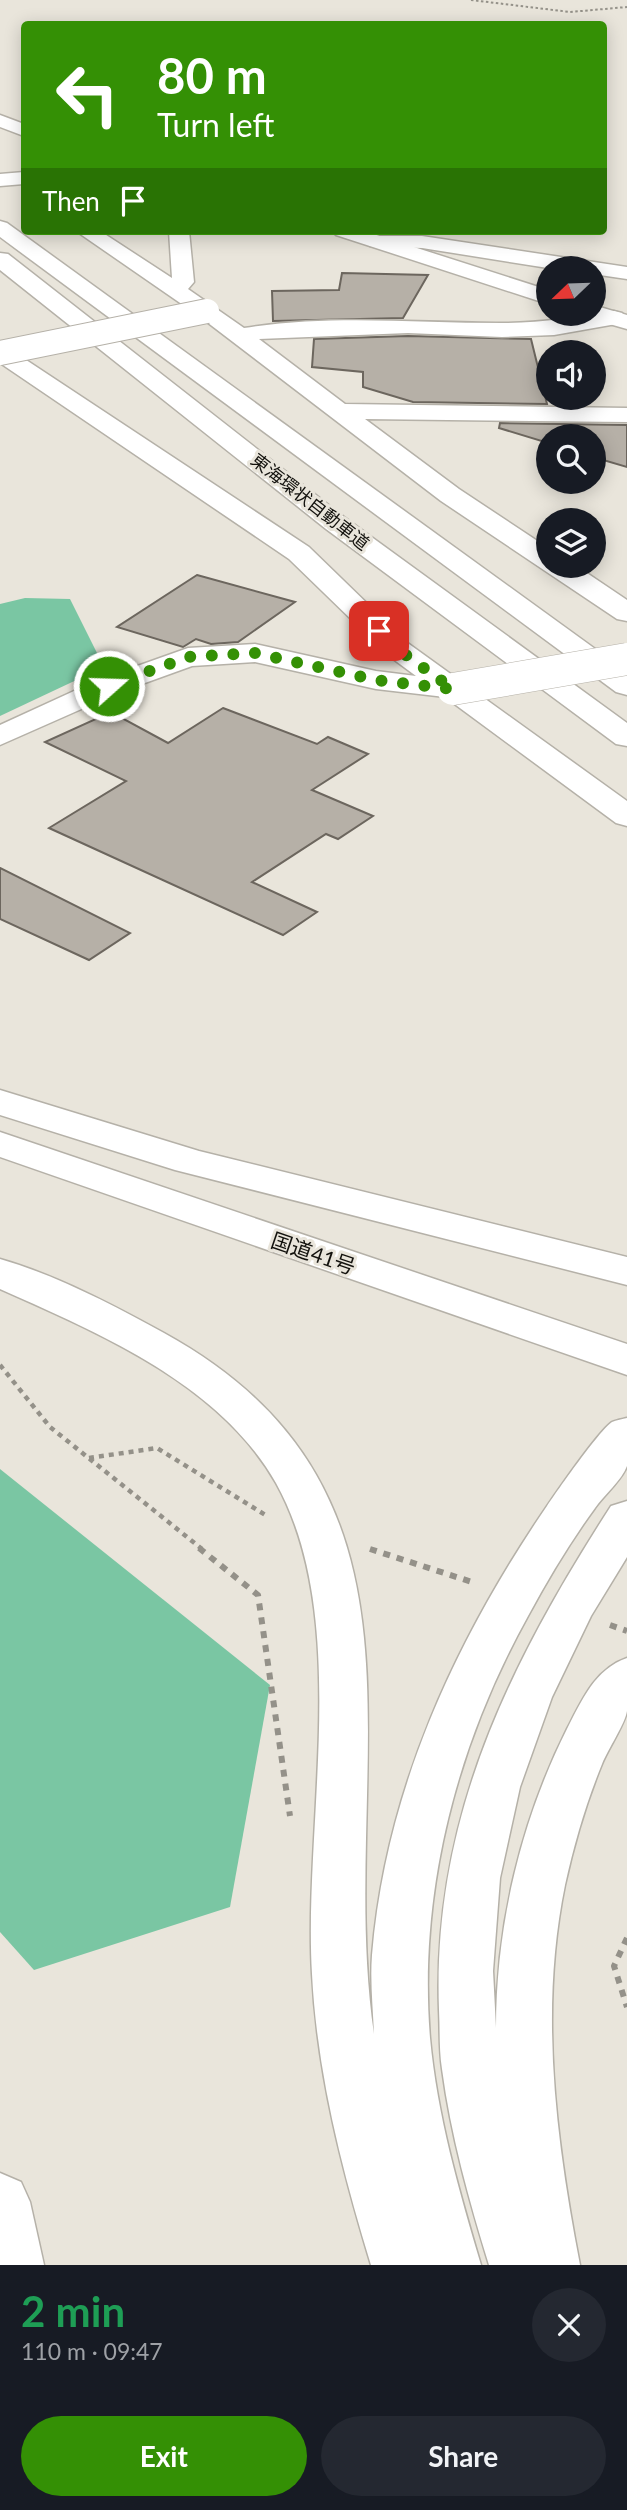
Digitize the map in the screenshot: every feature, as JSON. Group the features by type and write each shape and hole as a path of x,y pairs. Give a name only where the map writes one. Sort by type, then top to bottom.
{"main road":[{"path":"0,121 21,129"},
{"name":"東海環状自動車道","path":"0,227 627,686"},
{"path":"92,235 207,311 450,495 536,552"},
{"path":"175,290 183,282 179,235"},
{"path":"355,235 536,293"},
{"path":"377,242 422,242 536,259"},
{"name":"東海環状自動車道","path":"0,259 335,523 627,737"},
{"path":"606,270 627,273"},
{"path":"0,353 207,311"},
{"path":"238,336 353,327 554,328 611,317"},
{"path":"0,353 299,553 399,650 627,816"},
{"path":"341,411 627,415"},
{"path":"576,578 627,612"},
{"path":"0,736 109,686 188,657 255,653 376,680 453,689 627,659"},
{"path":"0,1102 190,1161 627,1271"},
{"name":"国道41号","path":"0,1125 350,1250 625,1353"},
{"name":"国道41号","path":"0,1144 625,1353"},
{"path":"0,1273 141,1337 184,1362 225,1394 263,1432 296,1476 318,1524 331,1574 339,1634 343,1700 337,1839 339,1973 352,2073 373,2176 401,2265"},
{"path":"451,2265 424,2171 402,2036 401,1941 414,1845 443,1744 504,1614 561,1517 627,1434"},
{"path":"519,2265 491,2174 471,2082 464,2020 467,1942 475,1867 489,1799 536,1672 590,1572 627,1518"},
{"path":"550,2265 534,2188 524,2099 522,2028 529,1951 544,1854 569,1781 591,1731 627,1678"},
{"path":"0,2202 14,2265"}],"path":[{"path":"471,0 570,12 627,7"},
{"path":"0,1366 50,1427 258,1595 291,1822"},
{"path":"88,1458 157,1448 256,1512 277,1519"},
{"path":"368,1548 482,1585"},
{"path":"627,1938 614,1966 627,2007"}],"green space":[{"path":"25,598 70,599 104,667 0,716 0,604"},
{"path":"0,1469 270,1685 230,1907 34,1970 0,1932"}],"building":[{"path":"342,273 428,275 403,318 273,321 272,291 339,290"},
{"path":"408,336 531,339 536,359 536,404 413,402 363,387 363,372 312,367 314,339"},
{"path":"500,423 564,424 536,424 536,439 499,428"},
{"path":"606,425 627,425 627,467 606,461"},
{"path":"197,575 295,602 238,642 211,644 196,639 183,647 117,627"},
{"path":"223,708 317,744 328,737 368,754 312,790 373,816 338,839 326,834 252,882 317,912 283,935 49,828 126,781 45,742 111,712 168,743"},
{"path":"0,868 130,933 89,960 0,919"}],"route":[{"path":"109,686 188,657 255,653 376,680 453,689 399,650 379,631"}]}
